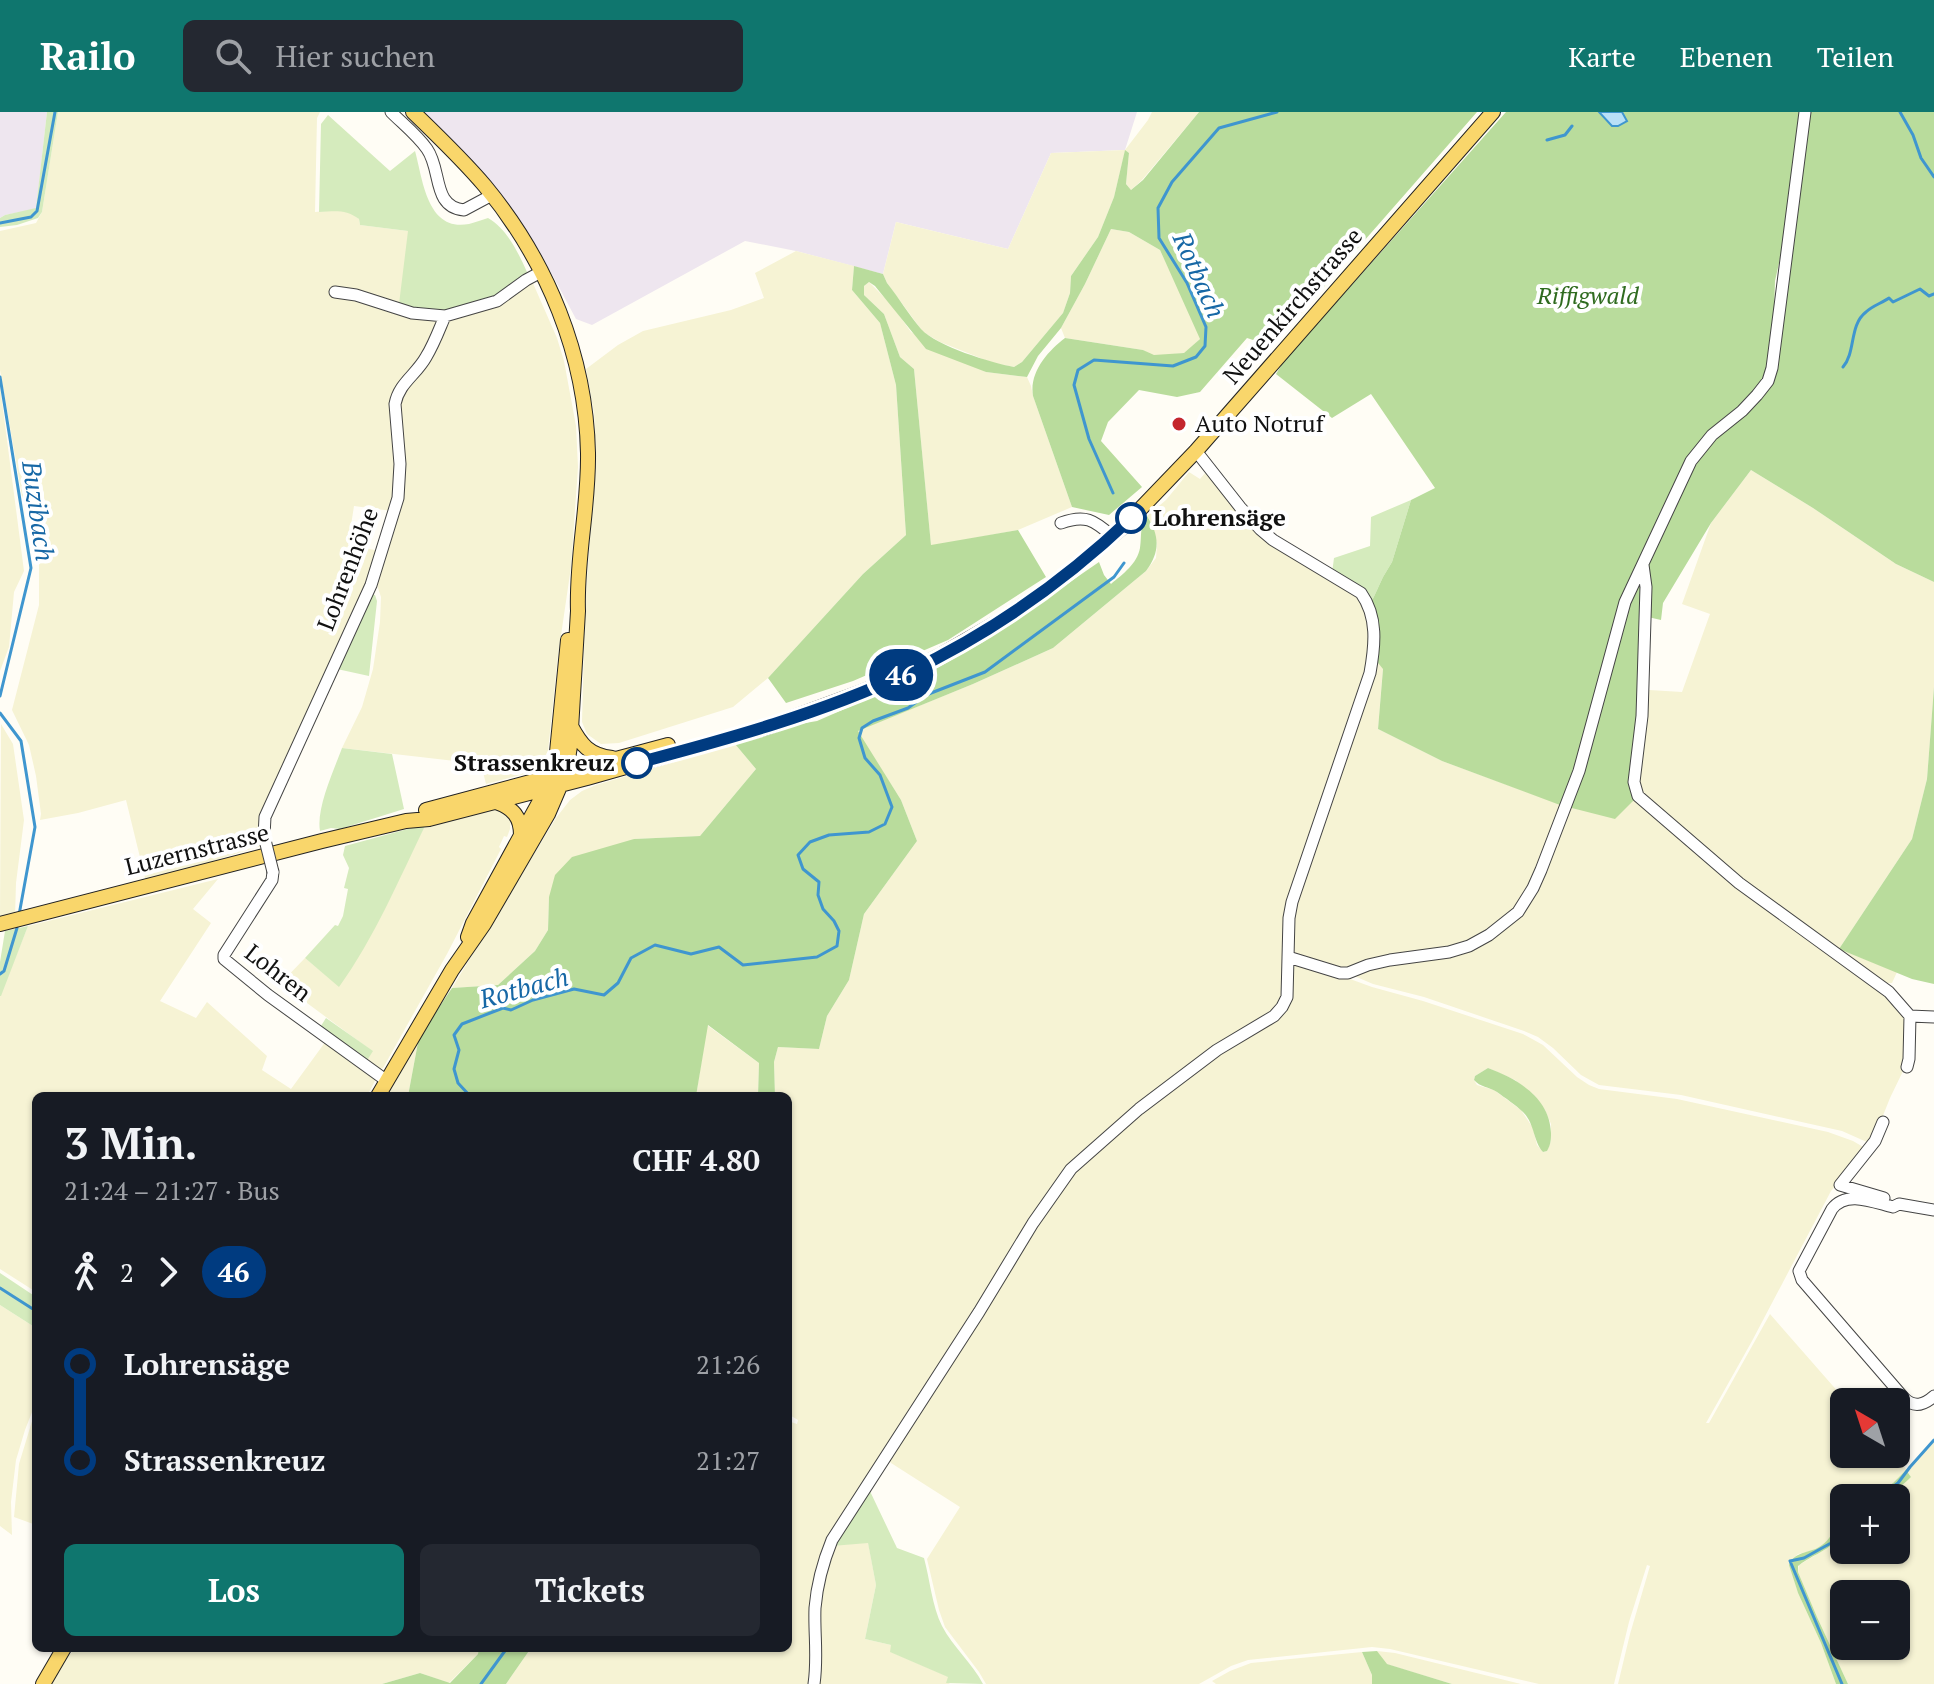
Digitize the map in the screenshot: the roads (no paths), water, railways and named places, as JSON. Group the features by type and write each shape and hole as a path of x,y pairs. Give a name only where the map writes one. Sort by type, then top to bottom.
{"main road":[{"path":"413,112 464,162 520,235 558,307 578,366 585,407 586,509 571,615 556,780 548,814"},
{"name":"Neuenkirchstrasse","path":"406,821 426,811 556,780 587,778 767,727 906,673 962,643 1037,596 1078,565 1154,497 1493,112"},
{"path":"462,954 473,923 570,753 577,588"},
{"name":"Neuenkirchstrasse","path":"406,821 429,819 496,802 616,758 793,716"},
{"path":"571,725 586,749 598,756 616,758"},
{"path":"380,1092 548,814 569,791 587,778"},
{"path":"496,802 515,813 521,835"},
{"name":"Luzernstrasse","path":"0,924 406,821"},
{"path":"43,1684 62,1652"}],"street":[{"path":"391,112 428,150 442,195 448,204 464,210 492,195"},
{"path":"1288,957 1348,973 1390,960 1449,952 1469,946 1502,927 1518,912 1533,888 1579,771 1625,602 1691,461 1712,435 1742,411 1768,381 1805,112"},
{"path":"335,292 356,295 412,313 445,316 497,301 541,272"},
{"name":"Lohrenhöhe","path":"273,872 264,836 265,817 371,585 398,498 400,464 396,396 425,359 445,316"},
{"path":"814,1684 817,1662 815,1609 823,1564 832,1540 1052,1193 1071,1169 1103,1139 1217,1050 1274,1016 1287,997 1292,902 1370,673 1374,639 1372,617 1370,606 1361,593 1260,529 1196,451"},
{"path":"1061,523 1074,518 1091,520 1112,536"},
{"path":"1643,564 1646,587 1642,716 1634,782 1638,796 1751,892 1889,992 1910,1016 1907,1067"},
{"name":"Lohren","path":"273,872 272,880 224,959 268,995 387,1081"},
{"path":"1910,1016 1934,1017"},
{"path":"1883,1122 1875,1141 1840,1185 1899,1204 1934,1210"},
{"path":"1899,1204 1893,1207 1846,1198 1839,1201 1799,1271 1802,1280 1904,1398 1919,1405 1934,1396"}],"water":[{"path":"1599,112 1622,112 1627,121 1612,126"}],"waterway":[{"name":"Buzibach","path":"0,223 31,217 37,211 55,112"},
{"name":"Rotbach","path":"1113,493 1089,439 1074,385 1078,370 1094,360 1173,366 1196,357 1205,346 1206,327 1187,283 1159,238 1158,208 1172,182 1219,128 1277,112"},
{"path":"1900,112 1921,158 1934,177"},
{"path":"1547,140 1565,135 1572,126"},
{"path":"1843,367 1850,354 1857,324 1868,310 1889,298 1893,302 1920,289 1929,296 1934,294"},
{"name":"Buzibach","path":"0,377 31,568 0,696"},
{"name":"Rotbach","path":"466,1092 458,1083 454,1069 459,1050 454,1035 462,1024 503,1008 511,1010 533,1000 574,989 604,995 618,983 631,958 655,945 691,954 719,947 743,965 817,957 837,946 839,931 823,909 818,895 819,882 803,869 798,855 810,842 829,835 869,832 885,824 892,807 880,775 865,758 859,738 862,728 908,708 926,695 985,672 1114,577 1124,563"},
{"name":"Buzibach","path":"0,713 21,741 35,827 19,915"},
{"name":"Buzibach","path":"0,974 4,971 17,928"},
{"path":"0,1288 32,1308"},
{"path":"1897,1484 1934,1440"},
{"path":"1830,1544 1804,1558 1790,1561 1842,1684"},
{"name":"Rotbach","path":"481,1684 504,1652"}],"place":[{"name":"Auto Notruf","path":"1179,424"},
{"name":"Lohrensäge","path":"1131,518"},
{"name":"Strassenkreuz","path":"637,763"}],"park label":[{"name":"Riffigwald","path":"1588,296"}]}
